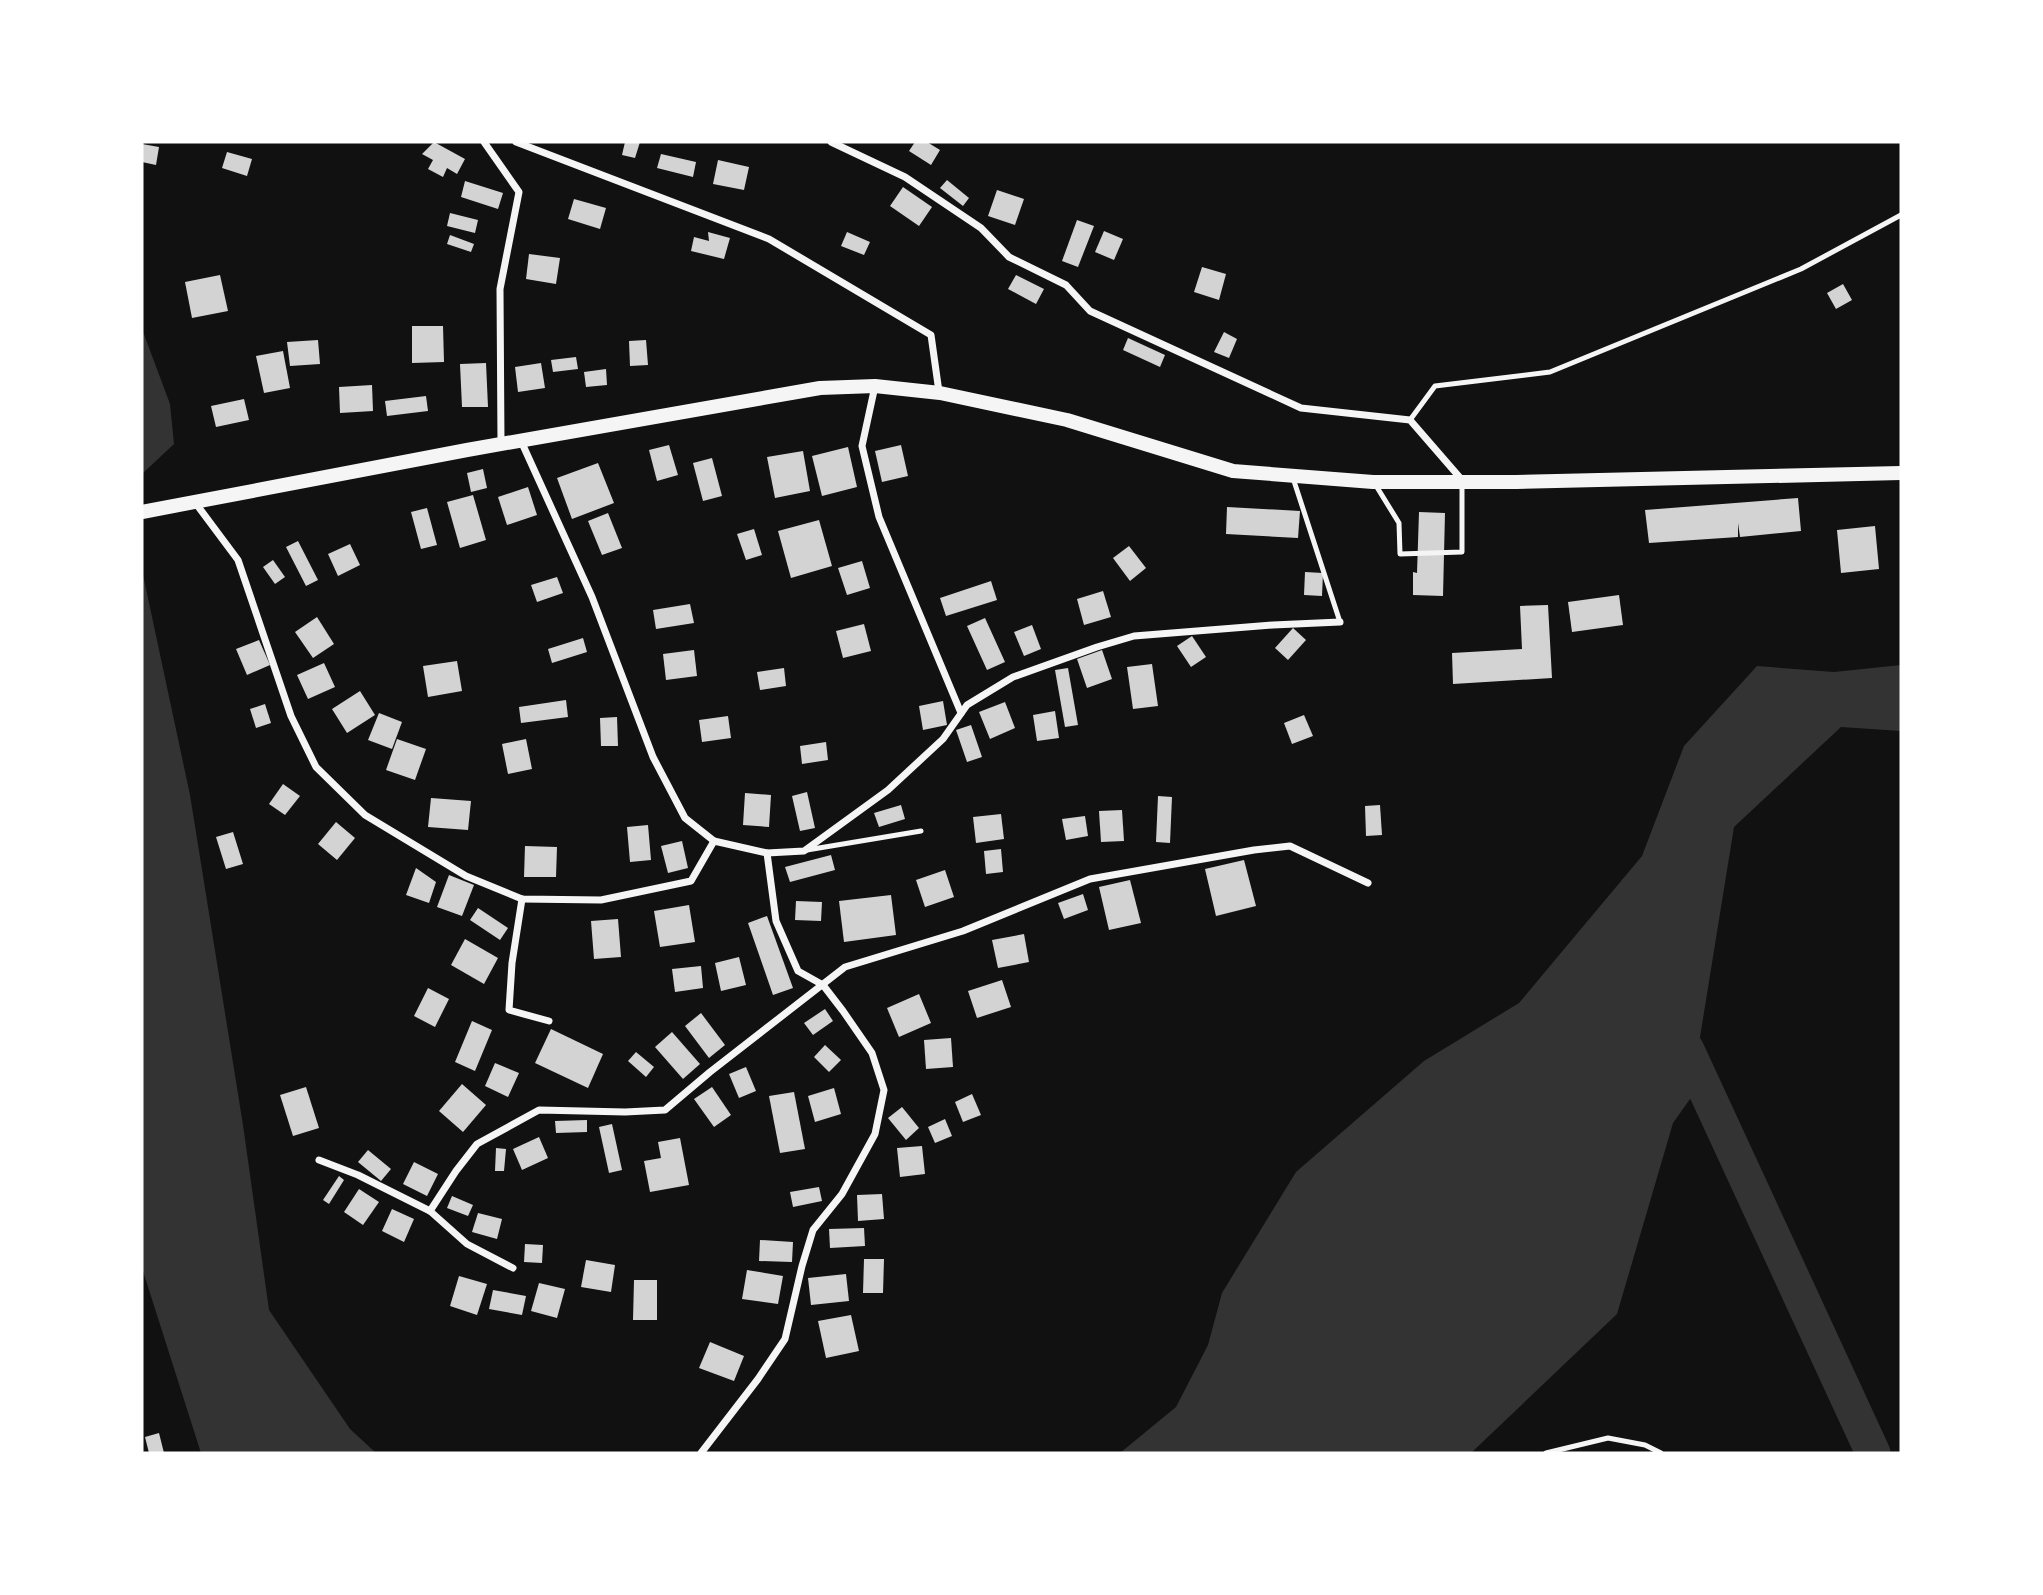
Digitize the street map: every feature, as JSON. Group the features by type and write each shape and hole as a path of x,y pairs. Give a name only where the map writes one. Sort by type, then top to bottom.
{"main road":[{"path":"142,512 521,440 820,388 875,386 940,393 1067,420 1233,471 1373,481 1516,482 1901,473"}],"street":[{"path":"484,142 519,192 500,289 500,444"},
{"path":"516,142 769,239 931,335 940,393"},
{"path":"831,142 905,177 981,228 1009,257 1066,285 1090,311 1301,408 1410,419 1462,481"},
{"path":"875,386 862,446 879,517 961,713"},
{"path":"521,440 592,597 653,757 685,818 714,841 767,853 804,851 888,790 943,739 967,705 1013,677 1134,636 1340,622"},
{"path":"194,501 238,560 291,716 316,767 365,815 466,876 522,899 600,900 691,881 714,841"},
{"path":"430,1211 477,1144 539,1110 665,1110 845,967 963,931 1090,879 1290,846 1368,883"},
{"path":"701,1453 785,1339 813,1230 842,1194 875,1134 884,1090 872,1053 823,985 798,971 776,921 767,853"},
{"path":"522,899 512,963 509,1010 549,1021"},
{"path":"319,1160 358,1175 430,1211 467,1244 513,1268"}],"lane":[{"path":"1410,419 1435,386 1550,372 1801,269 1901,215"},
{"path":"1292,475 1340,622"},
{"path":"1373,481 1399,523 1400,554 1462,552 1462,481"},
{"path":"804,851 921,831"},
{"path":"1546,1453 1608,1438 1645,1445 1661,1453"}],"shaded area":[{"path":"142,329 170,404 174,444 142,474"},
{"path":"142,570 190,795 243,1125 269,1310 350,1429 376,1453 201,1453 142,1268"},
{"path":"1901,665 1901,731 1841,727 1734,827 1690,1099 1673,1123 1617,1314 1471,1453 1120,1453 1176,1407 1208,1345 1222,1293 1296,1172 1424,1061 1519,1003 1642,856 1684,746 1757,666 1834,672"}],"building":[{"path":"434,142 465,159 457,174 447,168 443,177 428,169 433,160 422,154"},
{"path":"625,142 640,142 635,158 622,155"},
{"path":"915,142 927,142 940,150 931,165 909,151"},
{"path":"142,144 159,147 156,165 142,162"},
{"path":"227,152 252,159 247,176 222,168"},
{"path":"661,154 696,162 693,177 657,168"},
{"path":"718,160 749,167 744,190 713,184"},
{"path":"947,180 969,198 963,206 940,188"},
{"path":"465,181 503,193 498,209 461,197"},
{"path":"903,187 932,207 919,226 890,206"},
{"path":"997,190 1024,199 1015,225 988,216"},
{"path":"574,199 606,208 600,229 568,219"},
{"path":"450,213 478,220 475,233 447,226"},
{"path":"1077,220 1094,226 1078,267 1062,261"},
{"path":"1104,231 1123,239 1114,260 1095,252"},
{"path":"708,232 730,238 724,259 691,251 694,237 709,241"},
{"path":"847,232 870,242 864,255 841,246"},
{"path":"450,235 474,244 471,252 447,244"},
{"path":"529,254 560,258 556,284 526,279"},
{"path":"1202,267 1226,274 1219,300 1194,292"},
{"path":"220,275 228,311 192,318 185,282"},
{"path":"1016,275 1044,289 1036,304 1008,289"},
{"path":"1843,284 1852,300 1836,309 1827,293"},
{"path":"412,326 443,326 444,362 412,363"},
{"path":"1224,332 1237,339 1229,358 1214,352"},
{"path":"1128,338 1165,355 1160,367 1123,350"},
{"path":"318,340 320,364 290,366 287,342"},
{"path":"646,340 648,365 630,366 629,341"},
{"path":"283,351 290,388 264,393 256,356"},
{"path":"576,357 578,369 553,372 551,360"},
{"path":"486,363 488,407 462,407 460,364"},
{"path":"541,363 545,388 518,392 515,367"},
{"path":"606,369 607,385 586,387 584,372"},
{"path":"372,385 373,411 340,413 339,387"},
{"path":"426,396 428,411 387,416 385,401"},
{"path":"244,399 249,420 216,427 211,406"},
{"path":"669,445 678,475 657,481 649,450"},
{"path":"901,445 908,476 882,482 875,451"},
{"path":"848,447 857,487 822,496 812,456"},
{"path":"803,451 810,491 775,498 767,457"},
{"path":"712,458 722,496 703,501 693,463"},
{"path":"598,463 614,503 572,519 557,478"},
{"path":"483,469 487,488 471,492 467,473"},
{"path":"528,487 537,515 507,525 498,497"},
{"path":"473,495 486,540 460,548 447,502"},
{"path":"1798,498 1801,531 1740,537 1738,523 1738,537 1649,543 1645,510"},
{"path":"1227,507 1300,511 1298,538 1226,534"},
{"path":"427,508 437,545 421,549 411,512"},
{"path":"1419,512 1445,513 1443,596 1413,595 1413,572 1417,573"},
{"path":"608,513 622,548 602,555 588,521"},
{"path":"819,520 832,566 791,578 778,531"},
{"path":"1875,526 1879,569 1841,573 1837,530"},
{"path":"754,529 762,555 746,560 737,534"},
{"path":"298,541 318,580 306,586 286,547"},
{"path":"350,544 360,565 338,576 328,554"},
{"path":"1129,546 1146,568 1130,581 1113,558"},
{"path":"273,560 285,577 275,584 263,567"},
{"path":"862,561 870,588 847,595 838,568"},
{"path":"1305,572 1323,573 1322,596 1304,595"},
{"path":"557,577 563,593 537,602 531,585"},
{"path":"991,581 997,600 946,616 940,598"},
{"path":"1103,591 1111,617 1084,625 1077,599"},
{"path":"1619,595 1623,625 1572,632 1568,602"},
{"path":"690,604 694,623 656,629 653,610"},
{"path":"1548,605 1552,678 1453,684 1452,653 1522,649 1520,606"},
{"path":"317,617 334,644 313,658 295,632"},
{"path":"985,618 1005,662 987,670 967,626"},
{"path":"864,624 871,651 843,658 836,631"},
{"path":"1032,625 1041,649 1024,656 1014,632"},
{"path":"1293,628 1306,640 1288,660 1275,648"},
{"path":"1192,636 1206,657 1191,667 1177,646"},
{"path":"583,638 587,652 552,663 548,649"},
{"path":"259,640 270,665 247,675 236,649"},
{"path":"694,650 697,676 666,680 663,654"},
{"path":"1102,650 1112,679 1087,688 1077,659"},
{"path":"457,661 462,691 428,697 423,666"},
{"path":"324,663 335,687 308,699 297,675"},
{"path":"1152,664 1158,706 1133,709 1127,667"},
{"path":"784,668 786,686 760,690 757,672"},
{"path":"1068,668 1078,725 1065,727 1055,670"},
{"path":"360,691 375,715 347,733 332,709"},
{"path":"566,700 568,717 521,723 519,707"},
{"path":"943,701 947,725 923,730 919,706"},
{"path":"1005,702 1015,728 990,739 979,712"},
{"path":"265,704 271,723 256,728 250,709"},
{"path":"1055,711 1059,738 1037,741 1033,715"},
{"path":"379,713 402,722 392,749 368,740"},
{"path":"1304,715 1313,736 1292,744 1284,723"},
{"path":"728,716 731,738 702,742 699,720"},
{"path":"617,717 618,746 601,746 600,718"},
{"path":"971,725 982,757 967,762 956,730"},
{"path":"397,739 426,749 415,780 386,770"},
{"path":"526,739 532,769 508,774 502,744"},
{"path":"826,742 828,760 802,764 800,746"},
{"path":"283,784 300,796 285,815 269,804"},
{"path":"807,792 815,828 800,831 792,796"},
{"path":"745,793 771,795 769,827 743,825"},
{"path":"1158,796 1172,797 1170,843 1156,842"},
{"path":"431,798 471,801 468,830 428,827"},
{"path":"901,805 905,819 879,827 874,813"},
{"path":"1380,805 1382,835 1366,836 1365,806"},
{"path":"1122,810 1124,841 1101,842 1099,811"},
{"path":"1001,814 1004,839 976,843 973,817"},
{"path":"1085,816 1088,836 1066,840 1062,819"},
{"path":"336,822 355,838 337,860 318,844"},
{"path":"648,825 651,860 630,862 627,827"},
{"path":"233,832 243,864 226,869 216,837"},
{"path":"682,841 688,868 668,873 661,846"},
{"path":"525,846 557,847 556,877 524,877"},
{"path":"1001,849 1003,872 986,874 984,851"},
{"path":"831,855 835,870 790,882 785,867"},
{"path":"1244,860 1256,906 1216,916 1205,869"},
{"path":"416,868 436,882 429,903 406,895"},
{"path":"945,870 954,897 925,907 916,880"},
{"path":"449,875 474,885 462,916 437,907"},
{"path":"1130,880 1141,923 1109,930 1099,887"},
{"path":"1083,894 1088,910 1064,919 1058,903"},
{"path":"891,895 896,935 844,942 839,901"},
{"path":"796,901 822,902 821,921 795,920"},
{"path":"689,905 695,942 660,947 654,911"},
{"path":"478,908 508,928 500,940 470,920"},
{"path":"767,916 793,988 773,995 748,923"},
{"path":"618,919 621,957 594,959 591,921"},
{"path":"1024,934 1029,962 998,968 992,940"},
{"path":"465,939 498,958 484,984 451,965"},
{"path":"739,957 746,985 721,991 715,963"},
{"path":"701,966 703,988 675,992 672,969"},
{"path":"1002,980 1011,1007 977,1018 968,991"},
{"path":"428,988 449,999 435,1027 414,1016"},
{"path":"919,994 931,1023 899,1037 887,1008"},
{"path":"825,1009 833,1021 813,1035 804,1023"},
{"path":"701,1013 725,1045 709,1058 685,1026"},
{"path":"472,1021 492,1030 475,1071 455,1062"},
{"path":"551,1029 603,1054 588,1088 535,1063"},
{"path":"672,1032 700,1064 683,1079 655,1047"},
{"path":"951,1038 953,1067 926,1069 924,1040"},
{"path":"825,1045 841,1060 829,1072 814,1057"},
{"path":"636,1052 654,1067 646,1077 628,1061"},
{"path":"495,1063 519,1073 508,1097 485,1086"},
{"path":"746,1067 756,1091 739,1098 729,1074"},
{"path":"462,1084 486,1105 463,1132 439,1111"},
{"path":"306,1087 319,1128 293,1136 280,1095"},
{"path":"712,1087 731,1115 714,1127 694,1099"},
{"path":"834,1088 841,1114 815,1122 808,1096"},
{"path":"794,1092 805,1149 780,1153 769,1096"},
{"path":"972,1094 981,1115 963,1122 955,1102"},
{"path":"902,1107 919,1128 906,1140 888,1118"},
{"path":"945,1119 952,1136 935,1143 928,1127"},
{"path":"587,1120 587,1132 556,1133 555,1121"},
{"path":"612,1124 622,1170 609,1173 599,1127"},
{"path":"539,1137 548,1158 522,1170 513,1149"},
{"path":"680,1138 689,1185 650,1192 644,1161 661,1158 658,1142"},
{"path":"922,1146 925,1174 900,1177 897,1148"},
{"path":"496,1148 506,1149 504,1171 495,1171"},
{"path":"368,1150 391,1169 381,1181 358,1162"},
{"path":"414,1162 438,1174 427,1196 403,1184"},
{"path":"339,1176 344,1180 329,1204 323,1200"},
{"path":"819,1187 822,1201 793,1207 790,1192"},
{"path":"359,1189 379,1202 363,1225 344,1212"},
{"path":"882,1194 884,1219 858,1221 857,1195"},
{"path":"452,1196 473,1205 468,1216 447,1208"},
{"path":"392,1209 414,1219 404,1242 382,1231"},
{"path":"478,1213 502,1219 497,1239 472,1232"},
{"path":"864,1228 865,1246 830,1248 829,1229"},
{"path":"760,1240 793,1242 792,1262 759,1261"},
{"path":"525,1244 543,1245 542,1263 524,1262"},
{"path":"864,1259 884,1259 883,1293 863,1293"},
{"path":"586,1260 615,1265 611,1292 581,1287"},
{"path":"747,1270 783,1276 778,1304 742,1299"},
{"path":"846,1274 849,1301 811,1305 808,1278"},
{"path":"459,1276 487,1284 477,1315 450,1306"},
{"path":"634,1280 657,1280 657,1320 633,1320"},
{"path":"539,1283 565,1289 557,1318 531,1311"},
{"path":"493,1290 526,1296 522,1315 489,1309"},
{"path":"851,1315 859,1351 826,1358 818,1321"},
{"path":"710,1342 744,1356 734,1381 699,1368"},
{"path":"159,1433 164,1453 149,1453 145,1437"}],"waterway":[{"path":"1670,1027 1687,1050 1873,1453"}]}
